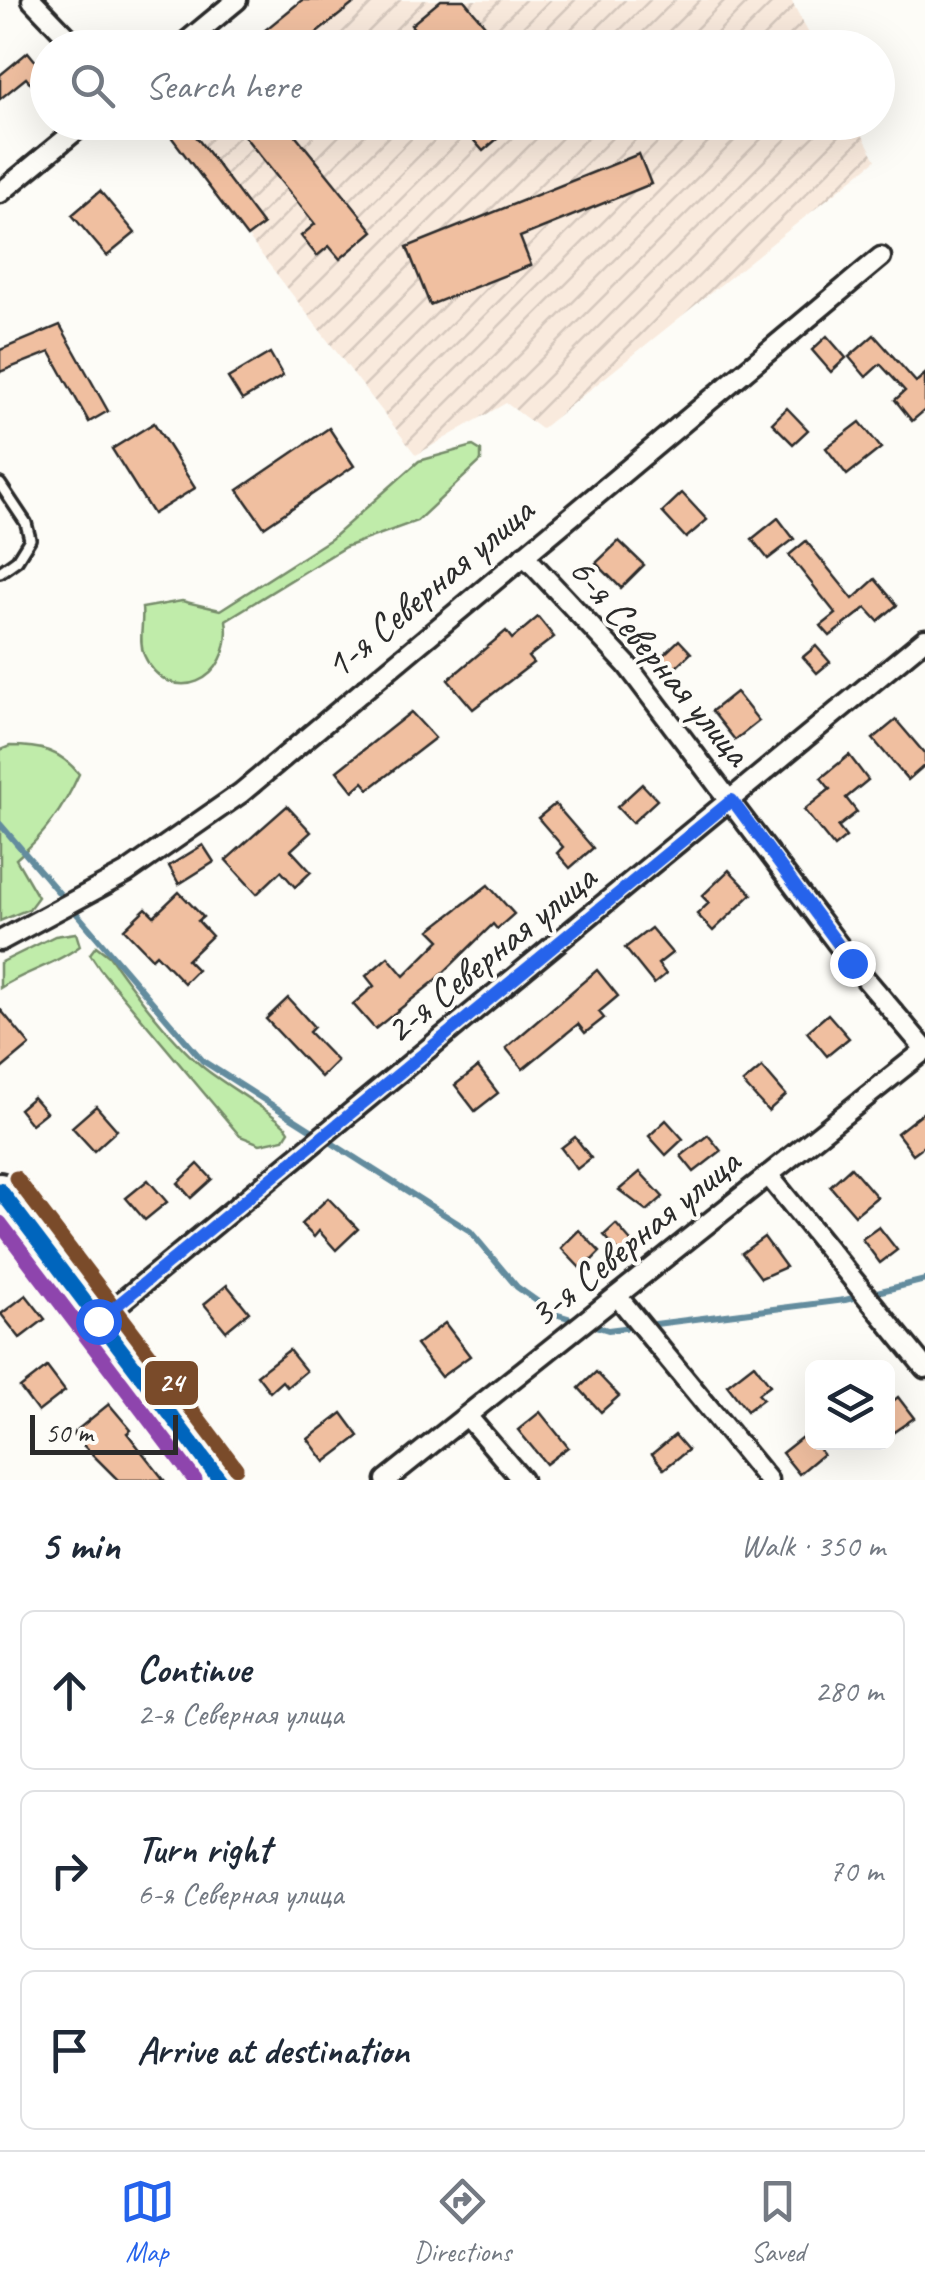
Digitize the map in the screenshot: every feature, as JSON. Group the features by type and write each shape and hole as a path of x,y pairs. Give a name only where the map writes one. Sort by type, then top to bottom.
{"highway":[{"path":"0,1190 220,1480"}],"street":[{"path":"32,0 61,30"},
{"path":"200,30 236,0"},
{"path":"0,192 64,140"},
{"name":"1-я Северная улица","path":"0,940 126,872 242,793 881,257"},
{"name":"6-я Северная улица","path":"524,555 627,665 852,963 925,1049"},
{"name":"2-я Северная улица","path":"98,1321 925,639"},
{"name":"3-я Северная улица","path":"386,1480 925,1049"},
{"path":"768,1176 925,1368"},
{"path":"617,1296 768,1480"},
{"path":"467,1416 522,1480"}],"lane":[{"path":"0,484 26,522 30,539 16,560 0,572"}],"shaded area":[{"path":"302,0 791,0 807,30 265,30"},
{"path":"173,140 865,140 876,160 541,429 506,403 416,455"}],"green space":[{"path":"473,446 481,451 481,461 417,521 345,547 226,620 226,642 210,673 183,684 168,681 155,672 142,650 142,608 182,601 220,610 331,539 419,461"},
{"path":"10,746 49,751 79,774 53,820 16,859 38,897 29,909 0,921 0,750"},
{"path":"76,933 80,946 0,988 0,963 55,936"},
{"path":"96,946 109,956 191,1057 284,1125 289,1131 284,1139 260,1144 240,1136 100,969 90,954"}],"building":[{"path":"302,0 358,0 320,30 265,30"},
{"path":"441,0 464,0 489,30 415,30 411,25"},
{"path":"28,52 30,54 30,83 26,78 0,99 0,75"},
{"path":"174,140 199,140 263,225 247,237"},
{"path":"247,140 300,140 373,231 340,259 329,246 317,256 301,236 315,224"},
{"path":"474,140 496,140 483,151"},
{"path":"639,154 651,184 520,237 531,265 430,305 407,247"},
{"path":"100,191 135,233 107,256 72,215"},
{"path":"60,325 108,411 89,422 50,352 0,372 0,350"},
{"path":"874,335 916,382 925,374 925,410 912,421 895,400 905,391 880,364 866,377 849,357"},
{"path":"827,336 846,358 831,372 812,350"},
{"path":"270,353 283,376 242,400 228,378"},
{"path":"787,408 808,430 793,444 772,423"},
{"path":"860,422 881,448 847,475 826,448"},
{"path":"154,423 195,488 153,514 112,449"},
{"path":"329,428 354,466 264,527 238,490"},
{"path":"682,493 707,520 686,538 662,512"},
{"path":"778,518 794,539 768,559 752,539"},
{"path":"619,541 644,565 621,588 596,563"},
{"path":"806,541 853,599 875,579 897,605 878,621 866,608 830,636 821,626 836,614 789,555"},
{"path":"538,617 554,637 528,657 533,663 473,709 448,680 506,631 512,639"},
{"path":"679,640 691,653 672,671 660,658"},
{"path":"816,646 830,662 817,673 803,657"},
{"path":"736,692 759,721 735,740 712,711"},
{"path":"411,712 435,738 369,789 363,782 353,791 337,771"},
{"path":"896,720 925,754 925,765 908,780 873,739"},
{"path":"849,755 868,780 846,798 857,812 838,827 846,837 834,847 804,810 830,789 821,778"},
{"path":"642,784 657,800 632,823 617,807"},
{"path":"555,804 593,848 570,868 557,853 563,847 538,818"},
{"path":"287,806 311,832 291,850 311,872 295,887 281,871 257,894 226,860"},
{"path":"203,845 214,862 179,884 169,866"},
{"path":"729,870 752,894 713,931 697,914 709,903 702,896"},
{"path":"488,885 514,914 497,929 493,924 436,980 375,1029 353,1004 374,986 366,976 388,957 404,976 440,940 430,930"},
{"path":"179,892 203,917 198,921 212,936 187,960 197,970 184,983 124,929 146,908 154,916"},
{"path":"651,928 672,953 658,964 666,974 654,984 625,948"},
{"path":"597,970 618,996 599,1012 604,1018 585,1033 578,1024 523,1069 506,1048"},
{"path":"288,998 314,1027 309,1032 337,1061 321,1077 266,1019"},
{"path":"0,1009 30,1045 0,1070"},
{"path":"828,1014 849,1038 827,1056 807,1032"},
{"path":"478,1067 498,1093 475,1111 455,1085"},
{"path":"762,1067 786,1095 768,1111 743,1083"},
{"path":"33,1097 46,1112 31,1124 19,1109"},
{"path":"96,1106 117,1130 94,1151 72,1127"},
{"path":"925,1111 925,1145 913,1154 897,1133"},
{"path":"666,1120 683,1139 666,1155 649,1136"},
{"path":"708,1135 721,1151 694,1172 681,1156"},
{"path":"575,1137 591,1158 577,1169 561,1148"},
{"path":"198,1164 212,1179 191,1198 178,1183"},
{"path":"851,1167 877,1197 855,1215 830,1186"},
{"path":"640,1172 663,1197 647,1211 619,1190"},
{"path":"148,1180 167,1202 145,1220 126,1198"},
{"path":"328,1198 358,1229 336,1250 319,1231 314,1237 301,1224"},
{"path":"616,1224 636,1247 624,1257 604,1235"},
{"path":"879,1227 897,1250 880,1263 862,1239"},
{"path":"579,1230 600,1252 582,1270 561,1248"},
{"path":"764,1237 786,1267 761,1278 742,1253"},
{"path":"227,1285 249,1312 226,1331 204,1304"},
{"path":"26,1295 45,1319 20,1338 1,1314"},
{"path":"445,1323 470,1356 441,1377 416,1345"},
{"path":"289,1350 306,1371 287,1387 282,1381 270,1392 257,1375"},
{"path":"754,1364 770,1385 758,1394 763,1399 747,1411 727,1385"},
{"path":"47,1367 65,1391 38,1412 20,1388"},
{"path":"596,1372 619,1396 601,1412 579,1388"},
{"path":"898,1397 914,1418 895,1431"},
{"path":"109,1404 164,1480 118,1480 72,1434"},
{"path":"540,1412 568,1447 546,1464 518,1430"},
{"path":"342,1413 359,1436 325,1462 308,1439"},
{"path":"675,1435 688,1450 664,1469 652,1454"},
{"path":"805,1435 805,1450 820,1450 823,1454 799,1474 782,1453"}],"waterway":[{"path":"0,824 203,1061 470,1231 517,1287 555,1314 608,1330 845,1300 925,1280"}],"transit line":[{"name":"24","path":"16,1178 236,1468"},
{"path":"0,1190 220,1480"},
{"path":"0,1223 195,1480"}],"route":[{"path":"98,1321 732,800 852,963"}]}
